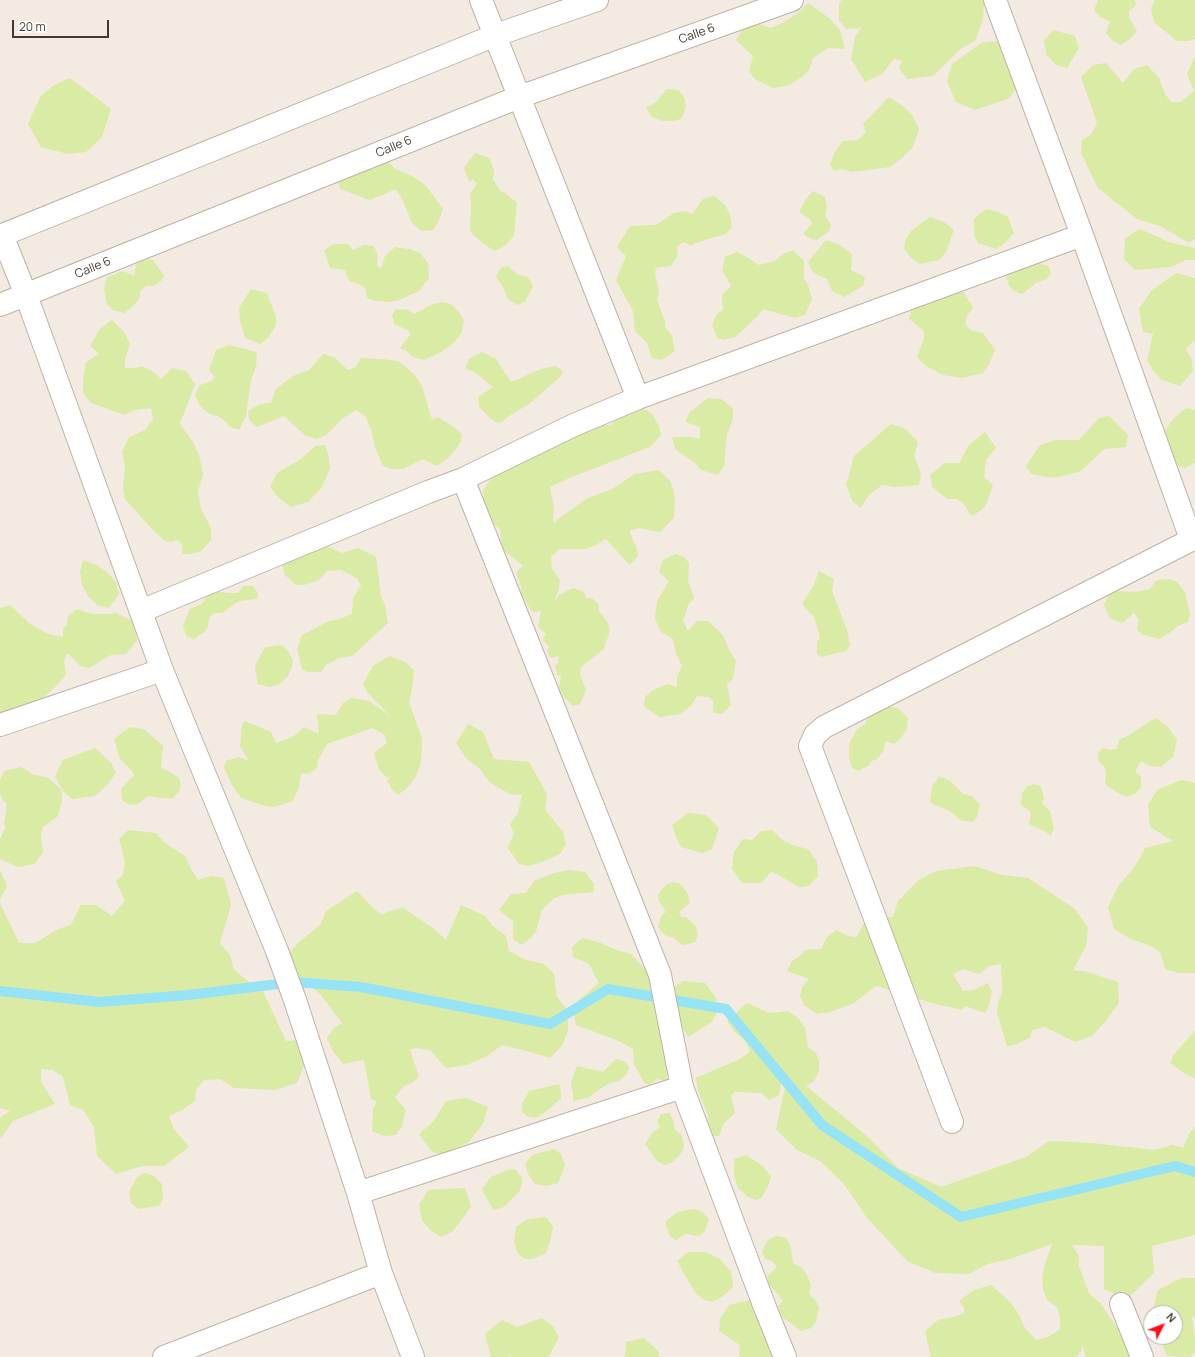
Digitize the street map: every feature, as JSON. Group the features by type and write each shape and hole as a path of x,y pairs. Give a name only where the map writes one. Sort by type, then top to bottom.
{"street":[{"path":"481,0 638,398"},
{"path":"413,1357 381,1273 358,1193 295,1000 277,952 162,670 26,295 1,235 496,35 597,0"},
{"name":"Calle 6","path":"0,305 519,97 792,0"},
{"path":"952,1122 810,746 815,735 824,727 1193,539 995,0"},
{"path":"141,611 428,492 463,479 574,425 638,398 1082,235"},
{"path":"463,479 660,975 682,1087 785,1357"},
{"path":"0,725 162,670"},
{"path":"358,1193 682,1087"},
{"path":"164,1357 381,1273"},
{"path":"1121,1304 1142,1357"}],"green space":[{"path":"842,0 983,0 983,20 976,40 962,48 933,76 907,79 899,68 902,61 894,59 882,74 865,82 851,59 855,37 861,28 846,29 839,20 839,4"},
{"path":"1098,0 1135,0 1136,5 1129,11 1129,18 1137,31 1130,39 1121,45 1113,41 1106,33 1111,22 1100,17 1094,10"},
{"path":"1155,0 1195,0 1195,39 1188,41 1177,41 1154,22 1151,8"},
{"path":"808,3 829,18 840,30 845,49 828,48 813,58 809,70 802,77 789,85 773,88 755,79 749,71 753,56 736,40 744,27 759,24 771,28 797,14"},
{"path":"1053,30 1075,36 1079,48 1067,68 1056,65 1046,54 1044,41"},
{"path":"998,41 1017,75 1016,89 1008,99 975,110 956,102 947,81 952,64 981,43"},
{"path":"1195,56 1195,238 1189,243 1160,226 1137,219 1098,188 1081,153 1082,140 1091,135 1097,123 1081,77 1093,65 1106,63 1123,83 1134,69 1147,65 1159,78 1165,94 1171,102 1181,102 1194,91 1187,74"},
{"path":"70,78 111,109 102,137 86,152 68,154 41,147 28,124 40,97 54,85"},
{"path":"667,89 679,90 685,99 686,108 681,119 663,121 652,117 646,108 656,102"},
{"path":"889,97 904,107 912,115 919,129 913,147 890,167 852,172 842,169 834,171 830,164 835,152 843,141 858,140 866,132 863,124"},
{"path":"475,153 489,158 494,170 493,179 500,191 505,193 517,203 514,236 503,247 494,251 472,234 470,229 470,194 477,184 474,180 469,181 464,168"},
{"path":"387,160 395,169 414,177 426,186 443,209 433,230 421,231 412,223 404,203 396,189 370,200 340,189 337,178"},
{"path":"813,191 825,197 827,208 825,216 831,225 829,231 817,240 811,239 803,234 812,223 811,220 799,212 806,199"},
{"path":"714,196 725,205 730,215 732,227 726,234 691,245 683,242 677,247 678,255 671,266 656,268 655,273 659,292 657,299 665,322 665,327 672,336 675,351 662,360 652,358 647,343 635,331 633,311 616,280 626,256 617,247 630,226 656,225 674,213 686,211 692,214 703,199"},
{"path":"986,209 998,212 1008,217 1014,233 1005,243 996,249 978,243 974,235 974,219"},
{"path":"930,217 944,222 954,230 946,252 939,260 920,264 911,258 904,248 906,239 911,231"},
{"path":"1140,229 1169,242 1195,248 1195,260 1186,260 1171,267 1135,270 1124,259 1125,238"},
{"path":"826,240 838,244 852,254 851,270 865,277 863,286 844,297 832,291 827,279 812,271 808,262"},
{"path":"334,244 348,244 353,250 364,245 374,246 378,256 377,266 381,269 385,256 395,247 409,249 420,253 428,263 429,278 419,291 399,300 388,302 376,301 367,298 365,288 359,284 349,281 345,270 330,268 324,250"},
{"path":"792,250 804,261 804,278 808,285 812,299 805,315 795,318 763,309 759,315 735,337 724,340 717,338 712,325 717,314 723,310 722,295 731,286 722,270 725,257 737,252 759,265 775,261 783,254"},
{"path":"141,258 153,260 164,275 162,280 154,286 146,286 140,291 139,299 124,313 113,310 107,304 104,289 107,277 123,271 134,276 136,266"},
{"path":"1033,262 1049,266 1051,274 1047,279 1036,283 1022,294 1014,291 1009,286 1006,276 1014,266"},
{"path":"508,266 518,275 528,277 533,286 525,302 517,305 508,299 502,285 496,277 501,268"},
{"path":"1176,273 1195,278 1195,340 1186,349 1192,360 1193,371 1180,386 1162,380 1154,372 1147,360 1153,334 1143,332 1139,309 1152,290"},
{"path":"950,287 964,293 973,307 967,316 965,324 970,330 983,333 995,350 983,373 962,378 943,375 926,366 917,357 924,338 924,331 909,319 915,297"},
{"path":"251,289 267,293 276,317 276,325 268,338 260,344 245,338 240,321 239,308"},
{"path":"442,302 451,304 459,312 464,321 462,332 455,342 441,352 424,360 413,357 407,351 400,348 411,334 408,330 394,324 392,314 397,309 408,310 414,314 431,305"},
{"path":"112,320 124,332 130,344 125,359 125,368 142,366 155,373 161,379 172,368 186,371 195,384 180,424 193,442 199,455 203,474 198,491 201,509 211,528 211,540 201,551 191,554 182,554 182,545 178,540 171,542 165,541 125,499 123,489 125,467 122,452 129,437 145,430 153,419 151,408 134,410 125,415 91,403 83,393 83,379 86,362 99,354 90,346 99,330"},
{"path":"229,345 257,352 256,366 251,380 246,416 239,430 230,427 218,416 212,415 203,409 195,395 200,385 212,381 215,377 209,370 216,350"},
{"path":"482,352 496,359 511,382 541,369 555,366 563,371 561,376 529,404 500,423 491,419 479,407 478,397 493,387 476,373 465,368 469,359"},
{"path":"323,354 334,357 348,370 356,367 361,358 398,361 414,374 422,386 432,420 438,417 452,426 462,434 461,442 449,457 437,466 423,459 403,469 392,469 383,466 375,447 371,429 365,416 356,410 343,418 326,435 317,439 306,436 284,416 257,427 249,420 248,411 260,404 271,403 276,389 293,376 309,370"},
{"path":"708,398 721,399 733,408 733,419 727,435 724,466 718,475 701,470 694,462 676,450 672,437 690,437 700,439 700,427 685,422 690,412"},
{"path":"641,407 652,414 659,426 661,435 650,447 574,476 550,487 554,508 553,523 586,499 612,489 635,474 659,470 671,482 675,497 674,518 660,532 640,528 629,531 637,549 638,556 630,565 606,539 586,549 560,549 551,557 552,569 560,580 559,589 553,603 559,595 573,588 584,592 586,598 592,598 599,605 599,611 608,623 610,631 604,649 581,667 580,674 586,690 580,704 573,706 564,697 559,688 561,676 557,675 555,666 558,663 559,656 551,658 547,652 549,646 542,640 546,634 538,627 541,611 532,611 521,595 521,586 516,572 523,566 502,549 500,529 495,525 484,505 483,491 498,467 597,425 610,425 613,423 612,414"},
{"path":"1186,408 1195,410 1195,463 1185,468 1175,465 1165,437 1166,429 1174,418"},
{"path":"1109,416 1128,435 1126,447 1104,449 1081,471 1054,478 1031,474 1026,466 1040,445 1055,440 1079,440 1099,418"},
{"path":"891,424 906,429 918,442 914,456 921,474 919,485 896,487 882,485 868,496 861,508 853,502 846,485 854,456"},
{"path":"985,432 996,448 986,460 984,477 993,485 985,507 973,516 969,513 965,505 957,499 947,499 938,492 932,486 930,475 945,463 959,463 969,445"},
{"path":"325,445 329,457 330,468 322,487 308,502 291,507 279,498 270,487 277,473 301,459 315,446"},
{"path":"295,541 327,546 342,553 358,548 376,557 381,596 385,605 388,623 352,656 339,658 326,665 321,672 307,672 302,669 297,649 302,635 327,622 352,614 353,598 361,585 357,578 341,570 327,571 319,580 304,585 296,585 285,575 278,551"},
{"path":"676,554 684,557 689,563 688,581 694,598 688,605 683,621 688,631 697,621 708,621 723,635 729,650 736,661 733,679 727,684 731,705 722,714 713,713 713,702 709,697 697,696 691,706 680,714 659,717 644,706 645,697 653,690 668,684 677,687 677,677 682,666 676,654 673,639 661,632 655,618 657,601 669,581 659,572 663,560"},
{"path":"83,560 97,565 107,572 116,582 119,594 109,608 97,605 88,596 82,585 80,572"},
{"path":"819,571 834,579 832,591 847,630 850,645 846,651 821,657 817,654 817,642 820,638 814,617 802,604 813,587"},
{"path":"1170,579 1177,582 1185,592 1190,614 1188,622 1178,626 1159,639 1143,635 1137,630 1139,620 1134,613 1122,623 1110,618 1104,605 1109,594 1117,591 1136,592 1150,589 1157,580"},
{"path":"243,586 253,586 258,593 257,599 239,601 222,613 213,613 209,619 208,627 204,632 194,639 187,637 183,626 190,609 203,603 206,597 214,591 238,593"},
{"path":"10,605 30,624 48,634 63,637 63,630 67,624 68,616 77,609 92,614 116,613 132,621 137,640 126,654 111,655 89,668 80,666 68,653 64,661 66,675 22,717 11,717 0,712 0,608"},
{"path":"282,645 288,651 293,661 288,676 278,685 269,687 258,684 255,670 256,664 265,647"},
{"path":"390,656 405,662 414,670 409,702 422,739 421,763 416,776 407,788 398,795 392,790 387,781 391,776 387,778 379,769 374,753 387,743 385,735 372,728 327,744 318,760 317,768 309,774 301,773 299,787 293,801 274,807 265,806 241,798 232,785 224,768 226,761 238,757 249,761 240,746 242,725 245,721 271,732 276,743 294,736 304,727 319,734 317,714 336,715 343,703 352,698 369,701 390,716 367,692 363,684 373,666"},
{"path":"887,706 898,708 908,718 907,729 901,738 894,744 885,741 884,750 877,759 858,771 851,767 849,744 857,729 865,724 871,712"},
{"path":"1156,718 1168,727 1177,740 1173,757 1161,767 1150,766 1141,761 1135,772 1141,776 1141,787 1136,793 1127,797 1105,784 1106,774 1104,765 1103,766 1098,760 1098,754 1102,748 1110,750 1117,749 1119,740"},
{"path":"468,724 483,732 494,759 529,762 547,794 545,810 563,832 566,844 560,854 528,866 519,864 508,848 514,833 510,824 518,813 522,795 510,794 490,783 480,769 466,758 456,743"},
{"path":"130,727 144,729 163,746 161,768 178,777 181,784 179,791 172,799 148,796 138,804 130,805 122,800 121,789 134,775 120,759 114,739"},
{"path":"95,748 111,763 116,773 108,784 95,796 72,799 64,792 55,777 63,760"},
{"path":"21,767 34,775 47,777 61,789 62,800 58,816 43,827 41,835 43,852 35,864 18,867 0,859 0,839 6,827 4,824 7,804 2,799 0,793 0,780 4,771"},
{"path":"939,776 950,781 963,794 972,796 980,805 977,817 973,822 960,820 950,811 930,803 932,787"},
{"path":"1181,780 1195,783 1195,973 1179,973 1165,969 1160,952 1148,945 1131,939 1114,929 1108,907 1119,885 1134,868 1145,848 1173,841 1150,827 1148,805 1157,790"},
{"path":"1034,784 1041,786 1044,798 1042,803 1050,811 1054,829 1050,836 1046,832 1029,824 1031,812 1021,805 1022,793 1028,786"},
{"path":"688,813 706,815 719,828 712,849 702,853 681,847 672,825"},
{"path":"128,830 156,833 165,843 185,856 198,880 211,876 224,878 231,905 220,943 230,955 234,970 263,991 286,1041 305,1040 304,1066 297,1083 275,1090 234,1088 220,1079 204,1080 196,1090 195,1101 182,1110 169,1116 174,1129 189,1147 164,1166 142,1166 116,1174 97,1156 94,1127 83,1110 70,1105 63,1077 53,1070 41,1069 41,1082 55,1104 13,1121 0,1139 0,1118 10,1111 0,1108 0,903 19,943 35,943 58,929 71,925 81,905 96,905 112,916 125,901 116,881 123,875 125,862 119,839"},
{"path":"772,830 781,839 792,845 808,849 817,862 818,876 808,886 799,887 771,872 761,883 742,883 732,869 734,852 743,839 752,840 761,831"},
{"path":"975,866 1002,875 1028,878 1075,909 1088,928 1086,946 1073,970 1087,972 1118,982 1119,1003 1092,1036 1075,1042 1045,1027 1032,1030 1030,1038 1014,1045 1007,1046 997,1013 998,1002 1002,993 1001,964 989,966 979,974 963,969 953,974 963,991 974,990 988,983 992,992 988,1008 985,1013 965,1006 961,1010 939,1005 876,986 854,1003 830,1012 817,1014 804,1005 800,996 802,987 809,979 787,971 792,961 800,956 805,950 821,949 827,937 836,930 848,936 857,937 866,919 893,917 898,901 919,880 936,871"},
{"path":"0,870 7,886 0,900"},
{"path":"569,870 585,872 594,884 594,892 563,895 554,898 542,910 536,931 531,938 523,944 520,944 513,939 513,921 499,910 511,894 526,893 534,881 554,873"},
{"path":"674,882 679,883 687,892 690,903 679,912 681,917 686,917 696,926 698,935 695,942 682,945 674,938 665,935 659,929 658,925 662,915 666,912 659,901 658,894 667,884"},
{"path":"357,891 382,915 390,911 403,908 433,928 446,940 461,905 485,916 493,926 506,936 509,951 524,959 544,964 554,974 557,997 568,1011 568,1030 562,1046 550,1058 502,1045 487,1056 467,1065 446,1068 430,1050 416,1048 410,1049 419,1077 412,1083 404,1086 395,1097 406,1110 402,1126 396,1135 384,1136 372,1131 373,1109 377,1101 371,1099 364,1060 343,1064 333,1051 327,1038 334,1028 342,1023 320,994 295,973 286,968 290,952 298,943 320,925 326,911"},
{"path":"582,938 631,954 647,971 653,983 667,1067 667,1081 657,1079 648,1086 643,1081 634,1064 633,1049 619,1041 576,1025 572,1006 599,983 589,964 573,957 572,947"},
{"path":"683,981 705,983 716,998 717,1012 712,1022 688,1037 675,1014 670,990"},
{"path":"747,1003 769,1013 788,1011 798,1018 805,1028 808,1047 816,1053 819,1061 819,1071 814,1081 806,1086 867,1136 898,1168 941,1187 1026,1157 1049,1141 1092,1143 1155,1150 1173,1145 1183,1148 1189,1134 1195,1127 1195,1235 1152,1246 1154,1273 1129,1297 1104,1289 1104,1246 1072,1245 1079,1256 1079,1266 1089,1293 1101,1304 1128,1344 1130,1357 1086,1357 1082,1343 1082,1349 1077,1357 931,1357 925,1331 938,1320 964,1313 964,1308 959,1301 974,1290 991,1285 1010,1302 1018,1313 1025,1328 1036,1340 1046,1338 1060,1330 1060,1319 1057,1307 1047,1300 1043,1289 1042,1277 1052,1244 1010,1259 988,1264 969,1274 935,1273 907,1261 868,1219 844,1184 820,1161 797,1150 776,1129 786,1083 782,1082 779,1095 769,1100 762,1093 734,1092 731,1096 735,1113 724,1123 719,1136 710,1136 708,1115 698,1091 696,1078 742,1058 750,1051 745,1041 734,1031 727,1021"},
{"path":"1195,1031 1195,1078 1184,1073 1170,1063 1174,1054"},
{"path":"616,1059 624,1061 629,1066 627,1074 619,1081 610,1083 595,1092 590,1097 573,1101 571,1082 577,1066 603,1072"},
{"path":"559,1084 561,1098 548,1110 536,1118 528,1117 522,1112 522,1104 529,1091"},
{"path":"466,1098 488,1107 483,1124 468,1143 441,1155 431,1151 419,1134 433,1122 446,1101"},
{"path":"669,1113 673,1120 675,1130 681,1134 684,1146 681,1154 671,1163 665,1165 657,1161 645,1144 652,1133 660,1127 657,1122 661,1114"},
{"path":"554,1149 561,1154 565,1165 558,1183 547,1186 535,1184 529,1176 525,1164 532,1155"},
{"path":"746,1155 763,1166 771,1177 761,1198 757,1200 748,1197 738,1188 734,1176 734,1159"},
{"path":"515,1169 522,1178 522,1184 519,1192 504,1207 493,1210 482,1189 491,1177 508,1170"},
{"path":"144,1173 154,1176 162,1184 163,1199 159,1206 138,1209 131,1203 129,1192 137,1177"},
{"path":"465,1188 471,1206 452,1232 441,1237 429,1229 422,1220 419,1205 428,1190"},
{"path":"694,1209 702,1212 709,1219 705,1231 699,1236 686,1234 676,1240 670,1236 665,1222 677,1212"},
{"path":"546,1217 553,1227 550,1243 545,1254 532,1259 525,1259 518,1254 514,1243 516,1227 528,1219"},
{"path":"776,1236 786,1238 791,1248 793,1263 801,1267 807,1275 811,1285 809,1294 816,1301 819,1308 816,1322 811,1328 801,1331 782,1317 778,1306 783,1301 769,1284 767,1276 777,1267 772,1261 765,1259 762,1251 768,1240"},
{"path":"688,1252 705,1252 720,1259 731,1272 733,1287 722,1297 712,1302 705,1300 696,1294 677,1261"},
{"path":"1181,1278 1195,1278 1195,1315 1192,1318 1195,1337 1195,1352 1190,1357 1167,1356 1162,1345 1183,1345 1183,1305 1154,1305 1158,1290"},
{"path":"754,1299 781,1357 739,1357 740,1345 719,1331 720,1319 729,1305"},
{"path":"542,1318 553,1326 559,1338 548,1357 511,1357 509,1354 508,1357 491,1357 485,1334 502,1320 517,1327"},
{"path":"644,1338 658,1351 659,1357 625,1357 626,1342"}],"waterway":[{"path":"0,991 99,1002 189,995 294,982 361,987 550,1024 608,989 726,1009 822,1125 961,1217 1175,1166 1195,1172"}]}
